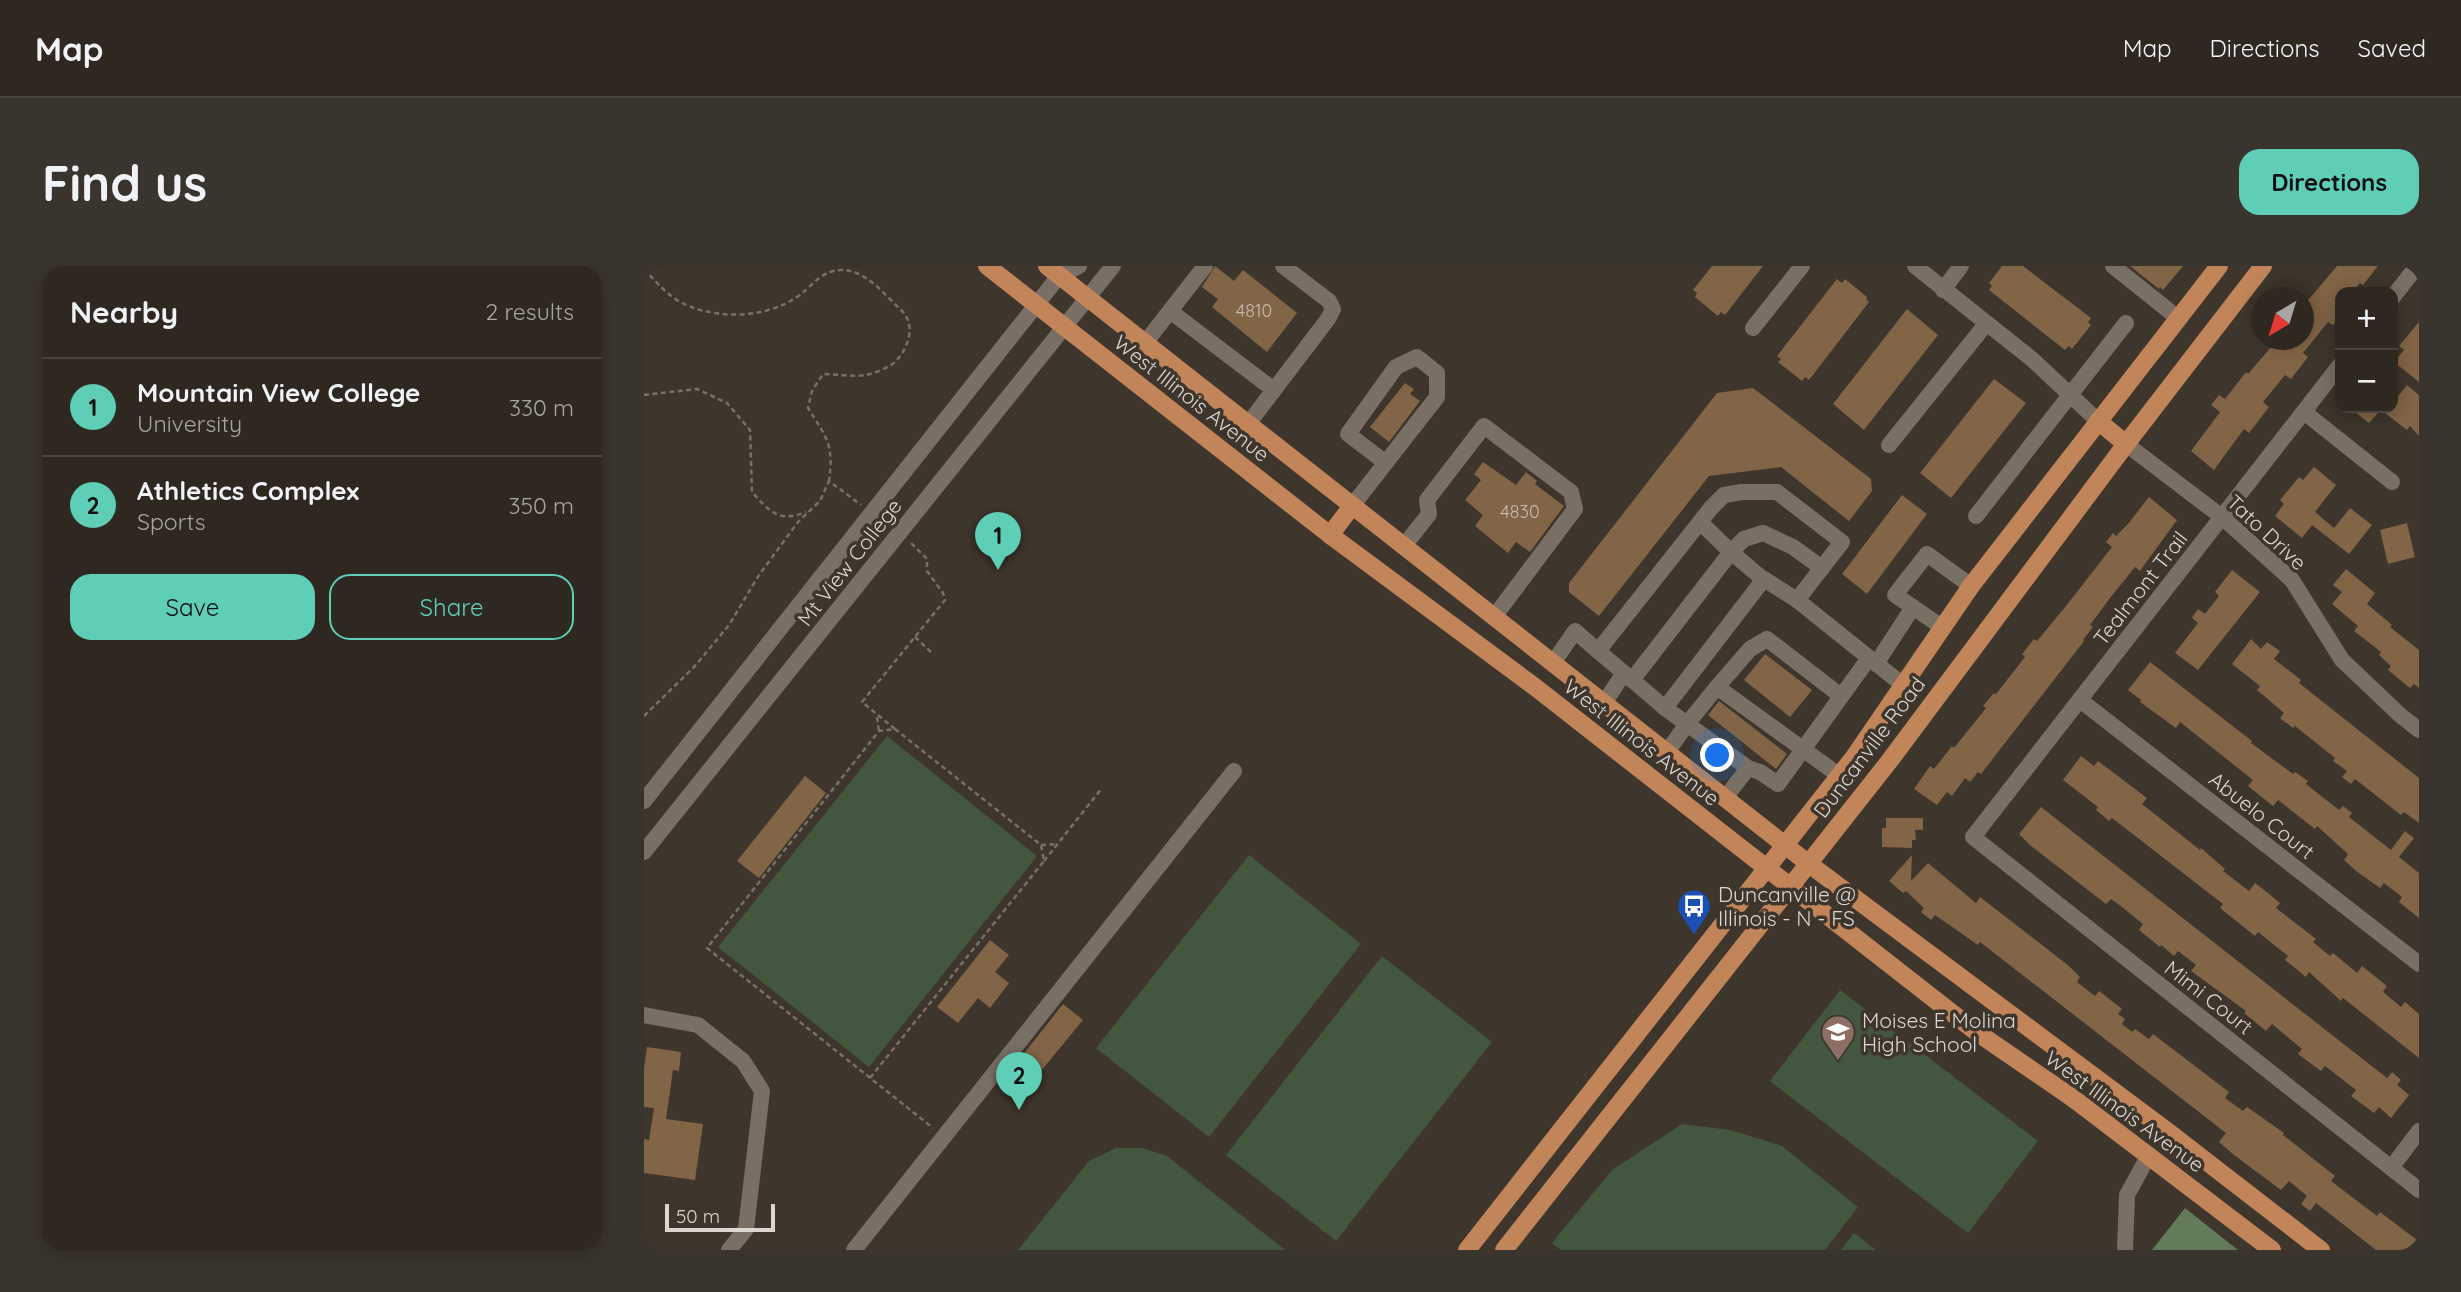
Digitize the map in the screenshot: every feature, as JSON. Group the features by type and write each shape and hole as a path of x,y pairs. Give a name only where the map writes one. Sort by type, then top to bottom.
{"main road":[{"name":"West Illinois Avenue","path":"987,266 1330,535 1535,687 1975,1031 2074,1099 2272,1250"},
{"name":"Duncanville Road","path":"1467,1250 1840,776 1971,586 2219,266"},
{"name":"Duncanville Road","path":"1510,1248 1891,759 2126,444 2263,266"},
{"name":"West Illinois Avenue","path":"1053,271 1785,846 2321,1250"},
{"path":"2098,421 2126,444"},
{"path":"1330,535 1352,506"},
{"path":"1535,687 1552,663"},
{"path":"2149,1155 2167,1132"}],"street":[{"path":"1053,271 1079,266"},
{"name":"Mt View College","path":"644,852 1113,266"},
{"path":"1145,343 1205,266"},
{"path":"1248,424 1328,320 1333,309 1329,301 1283,266"},
{"path":"1753,328 1802,266"},
{"path":"1915,266 2071,394 2098,421"},
{"path":"1942,290 1961,266"},
{"path":"2113,266 2146,295 2179,318"},
{"path":"2398,291 2417,266"},
{"name":"Mt View College","path":"644,801 1037,305 1053,271"},
{"path":"1170,311 1274,390"},
{"path":"1976,516 2126,323"},
{"path":"1889,445 1986,324"},
{"path":"1352,506 1386,463 1437,397 1437,373 1417,357 1396,367 1348,434 1386,463"},
{"name":"Tealmont Trail","path":"1973,837 2335,372"},
{"path":"2304,412 2392,482"},
{"path":"1404,546 1429,514 1427,500 1484,426 1571,492 1575,509 1494,617"},
{"name":"Tato Drive","path":"2126,444 2222,517 2292,580 2342,660 2419,730"},
{"path":"1598,651 1724,495 1777,492 1842,542 1797,600"},
{"path":"1700,522 1764,580 1797,600 1903,685"},
{"path":"1604,703 1744,539 1763,533 1793,547 1822,568"},
{"path":"1942,627 1895,595 1927,554 1971,586"},
{"path":"1665,708 1764,580"},
{"path":"1552,663 1575,631 1665,708 1748,768 1760,772 1778,784 1841,696 1873,661 1913,607"},
{"path":"1667,752 1750,649 1767,639 1841,696"},
{"path":"1717,687 1840,776"},
{"name":"Abuelo Court","path":"2080,700 2419,964"},
{"path":"1725,798 1748,768"},
{"path":"854,1250 1234,771"},
{"name":"Mimi Court","path":"1973,837 2419,1190"},
{"path":"644,1015 698,1025 743,1061 762,1091 746,1228 729,1250"},
{"path":"2391,1168 2419,1131"},
{"path":"2125,1250 2127,1195 2149,1155"}],"path":[{"path":"644,269 663,290 685,304 724,315 758,314 796,298 826,272 843,269 862,274 906,315 911,329 908,342 894,363 866,375 823,374 812,391 808,408 825,435 832,459 829,481 820,502 798,523 759,575 729,625 695,666 644,716"},
{"path":"644,395 696,389 727,403 750,430 752,492 771,512 791,518 810,511"},
{"path":"829,481 872,513"},
{"path":"899,532 927,559 926,571 943,593 945,600 862,702 1041,845 1044,861"},
{"path":"915,638 933,654"},
{"path":"877,715 879,731"},
{"path":"895,729 879,731 707,948 944,1137"},
{"path":"870,1078 1102,788"},
{"path":"1041,845 1058,844"}],"green space":[{"path":"887,736 1037,856 869,1067 718,947"},
{"path":"1249,855 1361,944 1209,1137 1096,1048"},
{"path":"1382,956 1492,1042 1336,1241 1226,1155"},
{"path":"1840,990 2038,1141 1968,1233 1770,1081"},
{"path":"1682,1124 1731,1130 1782,1146 1858,1207 1825,1250 1561,1250 1552,1243 1612,1170"},
{"path":"1116,1148 1142,1148 1167,1156 1285,1250 1018,1250 1089,1161"},
{"path":"2185,1208 2238,1250 2152,1250"},
{"path":"1854,1233 1876,1250 1841,1250"}],"building":[{"path":"1215,266 1234,281 1243,270 1297,313 1267,352 1212,307 1218,299 1202,287"},
{"path":"1712,266 1763,266 1725,315 1721,312 1718,316 1695,297 1697,293 1693,290"},
{"path":"2002,266 2023,266 2091,318 2088,322 2091,325 2072,349 2069,346 2065,350 1989,290 1992,286 1989,283"},
{"path":"2130,266 2183,266 2163,290"},
{"path":"2337,266 2378,266 2363,285 2360,283 2356,287 2335,287 2335,322 2333,325 2328,322 2314,339 2314,293"},
{"path":"1837,279 1842,283 1845,279 1867,297 1869,302 1809,380 1805,377 1802,381 1778,362 1781,359 1777,356"},
{"path":"1907,309 1938,335 1864,430 1833,404"},
{"path":"2419,322 2419,382 2398,365 2398,357 2404,350 2399,346"},
{"path":"2268,350 2305,350 2303,353 2308,357 2291,379 2285,375 2263,402 2269,407 2249,433 2244,429 2214,470 2191,451 2220,412 2211,405 2219,395 2225,399 2246,372 2248,374"},
{"path":"1994,379 2026,403 1951,498 1920,473"},
{"path":"1405,383 1414,389 1410,394 1420,401 1389,442 1370,427"},
{"path":"2407,385 2419,395 2419,436 2410,426 2407,430 2385,413 2398,413 2398,397"},
{"path":"1753,388 1871,479 1872,491 1849,521 1781,467 1709,476 1599,616 1569,592 1569,583 1717,393"},
{"path":"2356,413 2378,413 2369,423"},
{"path":"1483,462 1516,485 1526,472 1537,481 1535,484 1564,506 1530,552 1516,542 1508,553 1475,526 1483,515 1465,500 1481,480 1474,474"},
{"path":"2314,467 2336,485 2315,512 2334,528 2350,508 2372,525 2349,554 2312,525 2302,538 2275,516 2284,504 2280,500 2299,477 2303,480"},
{"path":"1902,495 1927,514 1867,594 1842,574"},
{"path":"2149,497 2177,520 2140,571 2135,567 2110,598 2090,625 2093,627 2084,641 1981,774 1978,772 1970,782 1965,778 1952,796 1947,792 1937,805 1914,789 1930,766 1934,769 1952,746 1954,748 1986,708 1983,706 2025,657 2022,654 2034,639 2037,641 2112,547 2106,542 2113,533 2116,536 2128,524"},
{"path":"2407,523 2415,557 2388,564 2380,530"},
{"path":"2346,569 2375,593 2367,604 2419,650 2419,688 2414,684 2410,688 2388,670 2391,666 2379,655 2381,652 2354,631 2358,626 2332,604 2342,592 2333,585"},
{"path":"2232,570 2260,592 2198,670 2175,653 2198,623 2192,618 2198,609 2205,614 2219,596 2215,592"},
{"path":"2251,639 2261,649 2267,642 2280,651 2274,659 2301,680 2299,683 2419,778 2419,823 2404,812 2401,815 2355,779 2351,784 2342,777 2347,771 2333,761 2335,758 2295,726 2293,728 2280,718 2284,713 2257,690 2260,686 2232,664"},
{"path":"1765,654 1812,690 1790,717 1744,680"},
{"path":"2150,662 2252,741 2251,743 2293,774 2295,772 2308,781 2306,784 2339,810 2343,806 2352,813 2349,817 2391,850 2405,831 2414,838 2399,857 2419,873 2419,918 2399,902 2402,897 2384,883 2380,888 2356,871 2344,860 2348,854 2317,826 2315,829 2278,800 2273,806 2248,786 2253,780 2180,722 2176,728 2140,702 2141,700 2128,690"},
{"path":"1719,701 1787,754 1776,769 1708,715"},
{"path":"2081,756 2094,766 2098,761 2147,798 2142,804 2200,850 2201,848 2225,869 2223,871 2249,891 2255,883 2268,893 2280,903 2276,908 2316,939 2313,942 2330,956 2333,953 2357,973 2362,966 2387,986 2383,992 2401,1007 2405,1002 2419,1014 2419,1058 2343,998 2341,1001 2309,972 2306,977 2285,960 2288,956 2258,932 2255,936 2220,908 2223,904 2112,818 2109,821 2096,810 2098,807 2063,780"},
{"path":"805,776 826,793 759,878 737,861"},
{"path":"2041,807 2387,1078 2392,1072 2401,1080 2397,1085 2409,1095 2391,1118 2379,1107 2374,1113 2351,1096 2356,1090 2325,1066 2321,1071 2298,1054 2302,1049 2272,1024 2266,1031 2244,1013 2246,1011 2191,971 2196,965 2178,951 2174,956 2161,945 2160,947 2139,930 2143,924 2122,907 2111,899 2106,904 2031,846 2019,834"},
{"path":"1886,818 1923,818 1923,830 1915,830 1916,840 1912,840 1912,848 1882,847 1882,828 1886,828"},
{"path":"1912,855 1911,881 1928,863 1976,903 1980,897 2069,966 2080,977 2077,982 2095,996 2099,991 2122,1009 2118,1014 2125,1019 2122,1024 2132,1032 2135,1029 2149,1039 2153,1034 2229,1092 2225,1098 2243,1111 2247,1107 2284,1133 2283,1135 2335,1176 2331,1181 2377,1216 2380,1212 2417,1240 2410,1250 2376,1250 2316,1203 2310,1211 2301,1204 2307,1196 2289,1181 2281,1190 2234,1155 2219,1142 2226,1133 1980,942 1978,945 1935,915 1931,920 1921,912 1924,908 1906,891 1903,893 1889,881"},
{"path":"990,940 1009,955 995,972 1009,983 990,1008 978,998 958,1023 937,1007"},
{"path":"1063,1004 1083,1020 1041,1071 1022,1056"},
{"path":"647,1047 681,1052 679,1071 673,1070 666,1119 703,1124 695,1180 644,1173 644,1139 649,1140 654,1108 644,1107"}],"place":[{"name":"Mountain View College","path":"998,570"},
{"name":"Duncanville @ Illinois - N - FS","path":"1694,936"},
{"name":"Moises E Molina High School","path":"1838,1062"},
{"name":"Athletics Complex","path":"1019,1110"}]}
